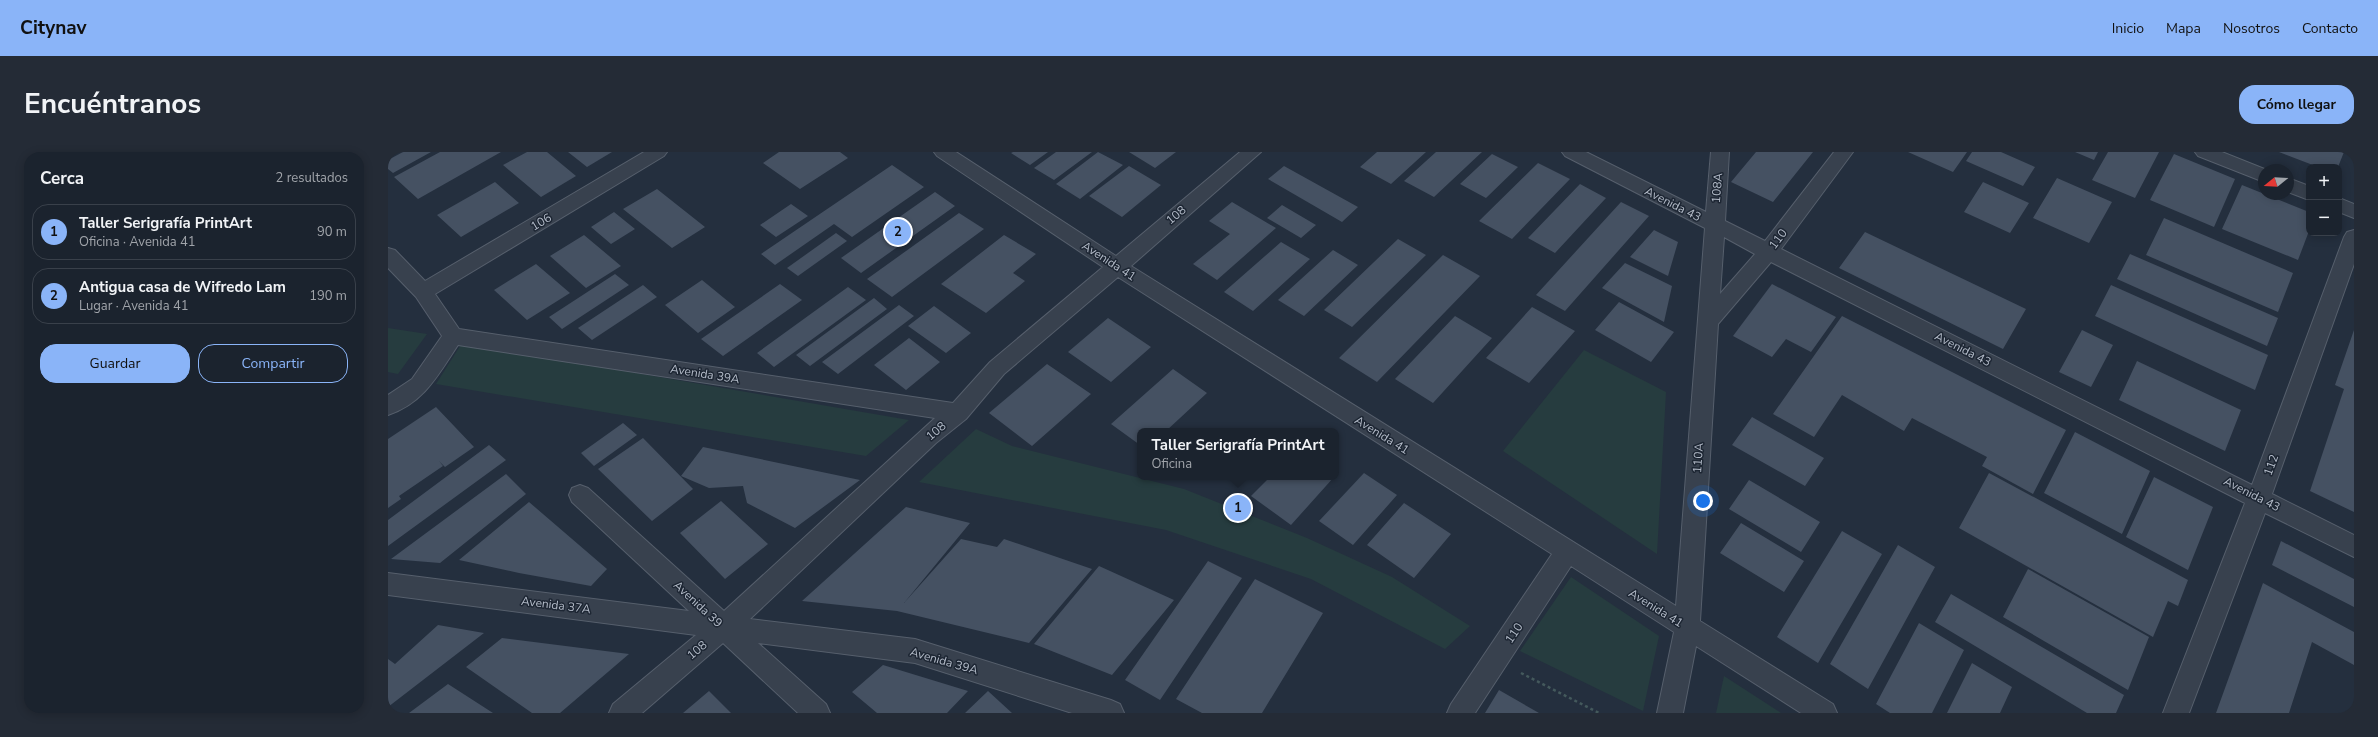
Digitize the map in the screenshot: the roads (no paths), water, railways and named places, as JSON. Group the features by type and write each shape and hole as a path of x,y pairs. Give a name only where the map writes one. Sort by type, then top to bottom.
{"street":[{"name":"106","path":"423,292 658,152"},
{"name":"Avenida 41","path":"943,152 1116,266 1824,713"},
{"name":"108","path":"622,713 724,627 928,437 958,413 997,368 1252,152"},
{"name":"Avenida 43","path":"1571,152 2354,546"},
{"name":"108A","path":"1714,225 1720,152"},
{"name":"110","path":"1707,324 1768,252 1844,152"},
{"path":"2204,152 2258,174"},
{"path":"2294,187 2306,192"},
{"path":"2342,206 2354,211"},
{"name":"110A","path":"1670,713 1687,627 1714,225"},
{"name":"112","path":"2176,713 2260,498 2354,237"},
{"path":"388,255 423,292 453,336 420,385 388,406"},
{"name":"Avenida 39A","path":"453,336 958,413"},
{"name":"Avenida 39","path":"580,495 817,713"},
{"name":"110","path":"1460,713 1567,552"},
{"name":"Avenida 37A","path":"388,584 724,627"},
{"name":"Avenida 39A","path":"724,627 915,651 1111,713"}],"place":[{"name":"Antigua casa de Wifredo Lam","path":"898,232"},
{"name":"Taller Serigrafía PrintArt","path":"1238,508"}]}
